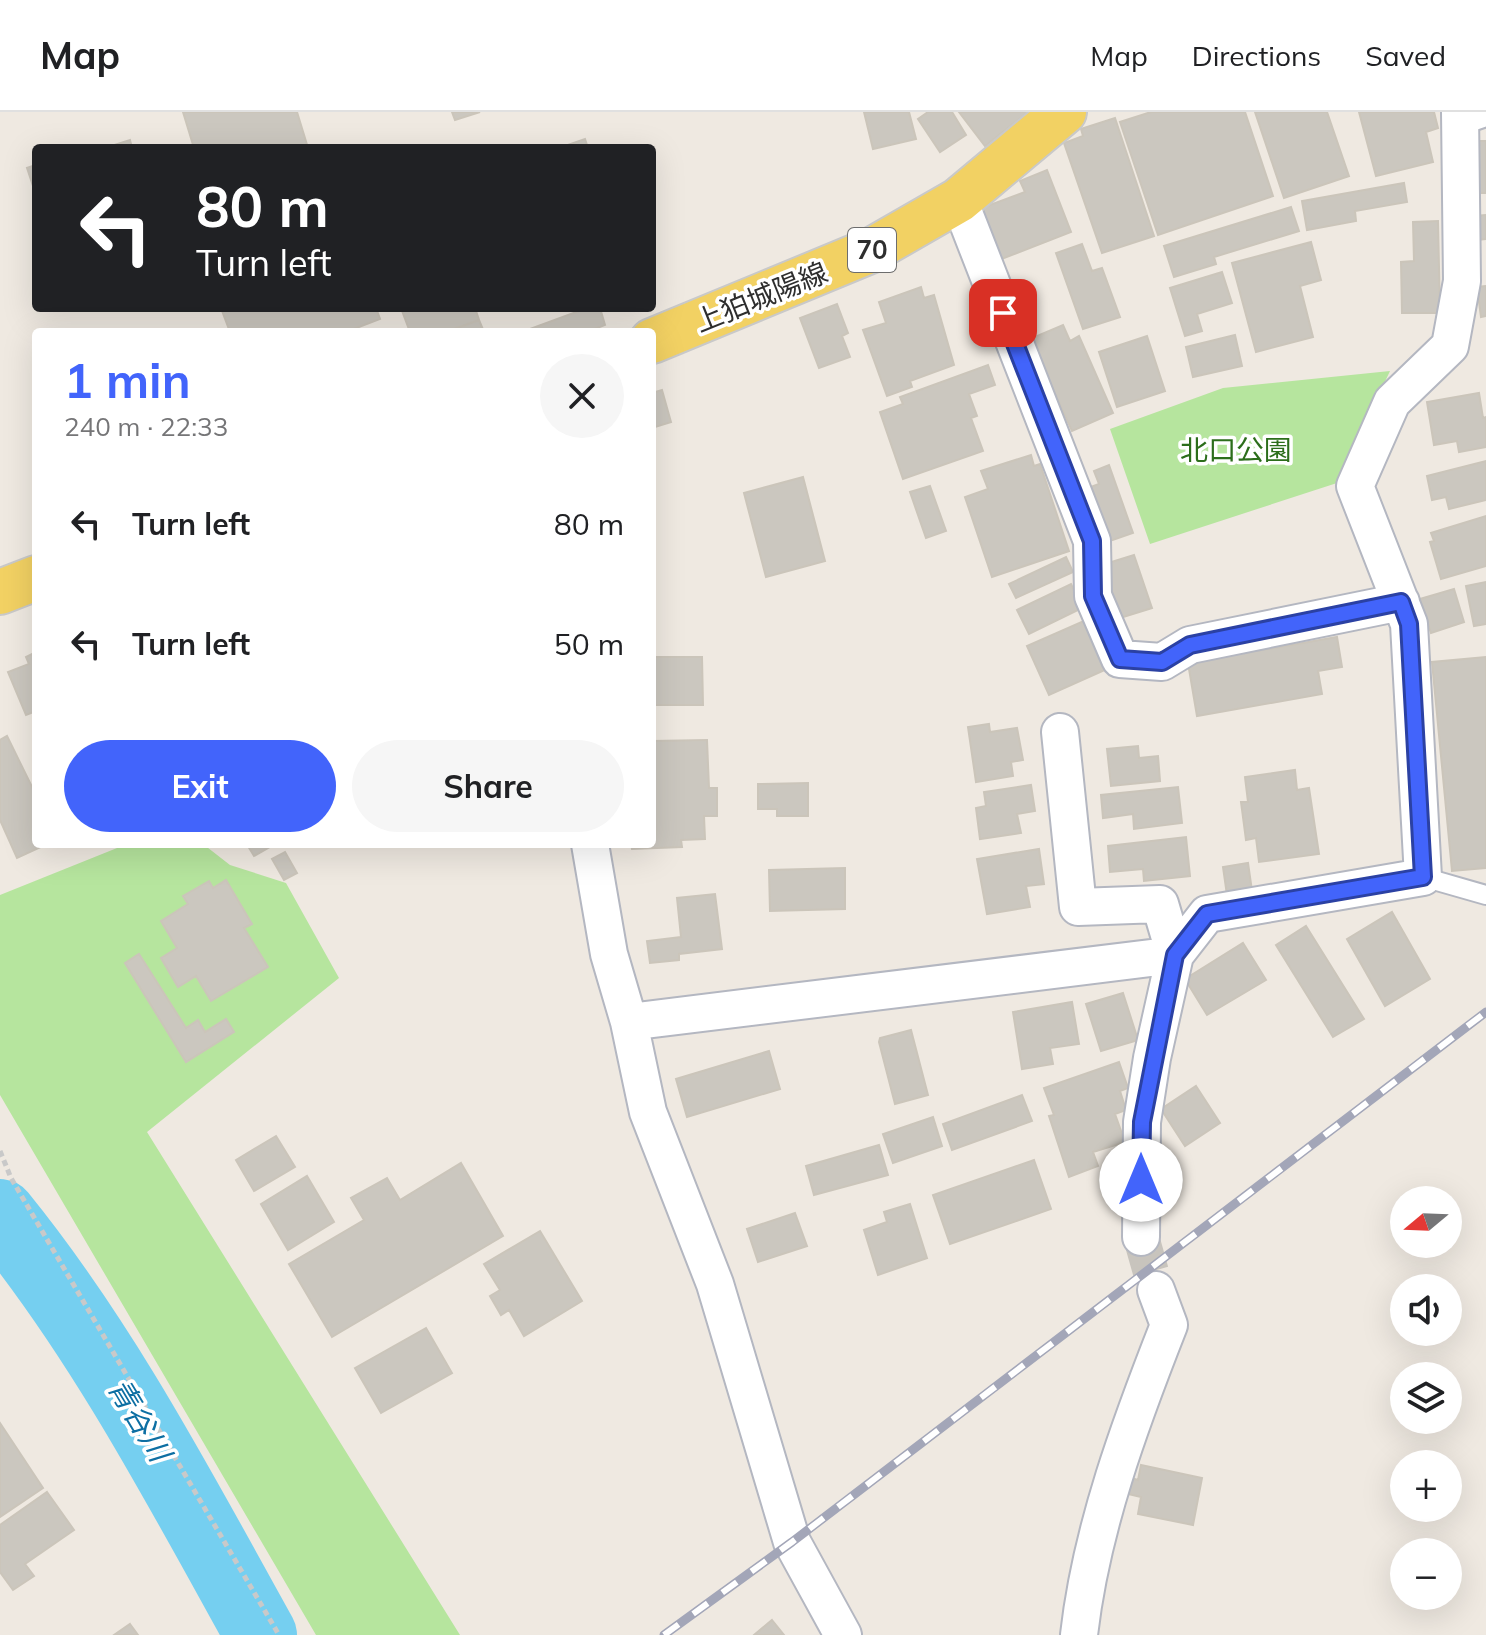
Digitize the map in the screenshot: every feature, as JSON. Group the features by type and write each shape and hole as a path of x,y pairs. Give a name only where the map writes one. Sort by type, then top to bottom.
{"main road":[{"name":"上狛城陽線","path":"656,339 872,250 959,200 1064,112"},
{"path":"0,592 32,580"}],"street":[{"path":"1141,1237 1142,1122 1175,955 1207,914 1423,877 1409,624 1355,486 1392,402 1450,346 1462,281 1469,118"},
{"path":"959,200 1092,541 1093,596 1120,659 1162,662 1190,645 1401,602"},
{"path":"1060,732 1078,907 1160,904 1175,955"},
{"path":"591,848 609,954 629,1022 648,1112 715,1284 792,1542 843,1635"},
{"path":"629,1022 1175,955"},
{"path":"1079,1635 1083,1600 1129,1429 1169,1325 1156,1290"}],"lane":[{"path":"1423,877 1486,895"}],"path":[{"path":"0,1151 11,1178 279,1635"}],"green space":[{"name":"北口公園","path":"1390,371 1337,483 1150,544 1110,429 1223,388"},
{"path":"117,848 208,848 230,865 286,883 339,978 147,1132 460,1635 316,1635 0,1095 0,895"}],"building":[{"path":"183,112 297,112 307,144 193,144"},
{"path":"452,112 480,112 455,120"},
{"path":"864,112 909,112 916,139 873,149"},
{"path":"928,112 952,112 966,135 940,152 918,119"},
{"path":"959,112 1028,112 985,146"},
{"path":"1151,112 1245,112 1273,196 1158,235 1120,122"},
{"path":"1255,112 1327,112 1349,176 1284,198"},
{"path":"1359,112 1434,112 1438,128 1426,132 1433,162 1376,176"},
{"path":"1115,118 1154,236 1102,253 1064,143 1083,136 1081,129"},
{"path":"585,139 587,144 571,144"},
{"path":"1473,141 1486,141 1486,193 1475,193"},
{"path":"32,166 32,183 27,168"},
{"path":"1047,170 1071,232 999,260 979,209 1025,192 1020,181"},
{"path":"1404,183 1407,202 1355,211 1356,221 1307,230 1302,201"},
{"path":"1291,207 1299,231 1214,257 1216,264 1174,277 1164,246"},
{"path":"1486,215 1486,239 1478,240 1475,216"},
{"path":"1438,221 1440,313 1402,313 1401,262 1414,261 1413,222"},
{"path":"1311,242 1321,280 1300,286 1313,337 1256,352 1232,263"},
{"path":"1082,244 1092,271 1102,268 1120,317 1083,329 1056,253"},
{"path":"1222,272 1232,303 1197,314 1202,331 1185,336 1170,288"},
{"path":"1486,286 1486,316 1481,317 1477,287"},
{"path":"921,287 924,298 934,295 954,365 910,381 912,387 887,396 863,330 886,323 879,302"},
{"path":"837,304 848,333 842,336 850,357 819,368 800,318"},
{"path":"222,312 377,312 380,319 356,328 228,328"},
{"path":"402,312 476,312 479,320 457,328 408,328"},
{"path":"576,312 601,312 605,325 597,328 533,328"},
{"path":"479,320 482,328 457,328"},
{"path":"1063,325 1070,341 1079,336 1113,413 1072,431 1030,339"},
{"path":"1235,335 1242,366 1193,377 1186,347"},
{"path":"1147,336 1165,391 1117,407 1099,352"},
{"path":"988,365 995,385 969,394 977,416 971,418 983,451 903,479 880,412 903,404 900,397"},
{"path":"662,390 671,422 656,427 656,392"},
{"path":"1479,393 1483,418 1486,417 1486,447 1459,452 1457,441 1434,445 1427,402"},
{"path":"1031,455 1034,466 1040,464 1069,551 992,577 965,497 988,489 981,471"},
{"path":"1486,461 1486,500 1449,509 1446,497 1432,500 1427,476"},
{"path":"1109,465 1133,533 1104,543 1085,489 1099,484 1094,471"},
{"path":"803,477 825,561 766,577 744,493"},
{"path":"930,486 946,531 926,538 910,492"},
{"path":"1486,516 1486,566 1441,579 1430,542 1434,541 1431,533"},
{"path":"1134,555 1152,608 1120,618 1102,565"},
{"path":"1066,557 1073,572 1016,598 1009,584"},
{"path":"1486,582 1486,624 1474,626 1466,586"},
{"path":"1071,584 1082,608 1029,634 1017,610"},
{"path":"1454,589 1464,622 1431,633 1420,599"},
{"path":"1086,620 1107,669 1049,695 1027,646"},
{"path":"1337,637 1342,667 1318,671 1322,694 1197,716 1188,663"},
{"path":"32,654 32,713 26,715 8,672 29,664 26,657"},
{"path":"656,657 702,657 703,705 656,705"},
{"path":"1486,657 1486,868 1452,871 1432,662"},
{"path":"989,724 990,732 1017,728 1023,760 1011,762 1013,776 976,782 968,727"},
{"path":"7,736 32,787 32,848 38,848 17,858 0,820 0,740"},
{"path":"707,740 709,788 717,788 717,816 704,816 705,839 681,840 682,847 632,849 656,848 656,741"},
{"path":"1138,746 1139,758 1158,756 1160,781 1111,786 1107,749"},
{"path":"1295,770 1297,790 1309,788 1319,854 1259,862 1256,838 1246,840 1241,802 1248,802 1245,777"},
{"path":"808,783 808,816 777,816 777,809 758,809 758,784"},
{"path":"1031,785 1035,811 1017,814 1021,833 980,839 976,808 986,806 984,792"},
{"path":"1178,787 1182,823 1134,829 1133,814 1103,818 1101,795"},
{"path":"1186,837 1190,876 1144,881 1143,869 1110,872 1108,846"},
{"path":"249,848 268,848 254,856"},
{"path":"1039,849 1044,884 1026,886 1030,907 987,914 977,859"},
{"path":"285,852 297,873 284,880 272,859"},
{"path":"1248,863 1252,891 1227,895 1223,867"},
{"path":"845,868 845,909 770,911 769,870"},
{"path":"226,880 252,924 244,928 268,967 211,1001 196,976 178,987 161,958 177,948 161,921 188,904 183,896 209,881 213,888"},
{"path":"715,894 722,949 679,954 679,960 650,963 647,941 681,937 677,898"},
{"path":"1392,912 1430,979 1385,1006 1347,939"},
{"path":"1306,926 1364,1019 1333,1037 1276,945"},
{"path":"1243,943 1266,980 1207,1015 1185,979"},
{"path":"139,954 186,1028 198,1020 205,1032 226,1019 234,1032 186,1062 125,963"},
{"path":"1123,993 1138,1040 1101,1051 1086,1004"},
{"path":"1072,1002 1079,1044 1050,1048 1053,1064 1022,1069 1013,1012"},
{"path":"911,1030 928,1095 895,1104 879,1042 880,1038"},
{"path":"769,1051 780,1089 687,1117 676,1079"},
{"path":"1119,1062 1128,1088 1120,1091 1126,1110 1115,1114 1125,1142 1093,1152 1098,1166 1069,1177 1049,1116 1054,1115 1044,1088"},
{"path":"1196,1086 1220,1123 1185,1146 1161,1109"},
{"path":"1022,1095 1032,1121 952,1150 943,1124"},
{"path":"933,1117 942,1146 893,1163 883,1134"},
{"path":"276,1136 295,1167 254,1191 236,1160"},
{"path":"879,1145 888,1175 814,1195 806,1166"},
{"path":"1034,1160 1051,1209 950,1244 933,1195"},
{"path":"461,1163 503,1236 332,1337 289,1264 364,1220 351,1198 387,1178 400,1200"},
{"path":"307,1176 334,1222 288,1250 261,1204"},
{"path":"910,1204 927,1258 878,1275 864,1230 887,1222 884,1212"},
{"path":"795,1213 807,1246 758,1262 747,1229"},
{"path":"540,1231 582,1301 524,1336 509,1310 501,1315 490,1296 500,1290 484,1264"},
{"path":"426,1328 452,1373 381,1413 355,1368"},
{"path":"0,1423 43,1488 0,1517"},
{"path":"1141,1465 1202,1478 1193,1525 1138,1514 1141,1497 1124,1493 1128,1477 1138,1480"},
{"path":"47,1492 74,1530 25,1564 34,1576 13,1590 0,1572 0,1525"},
{"path":"772,1620 784,1635 754,1635"},
{"path":"130,1624 138,1635 114,1635"}],"waterway":[{"name":"青谷川","path":"0,1215 73,1314 140,1419 261,1635"}],"tunnel":[{"path":"1141,1237 1156,1290"}],"railway":[{"path":"664,1635 792,1542 1486,1012"}],"route":[{"path":"1003,313 1092,541 1093,596 1120,659 1162,662 1190,645 1401,602 1409,624 1423,877 1207,914 1175,955 1152,1058 1142,1122 1141,1180"}]}
